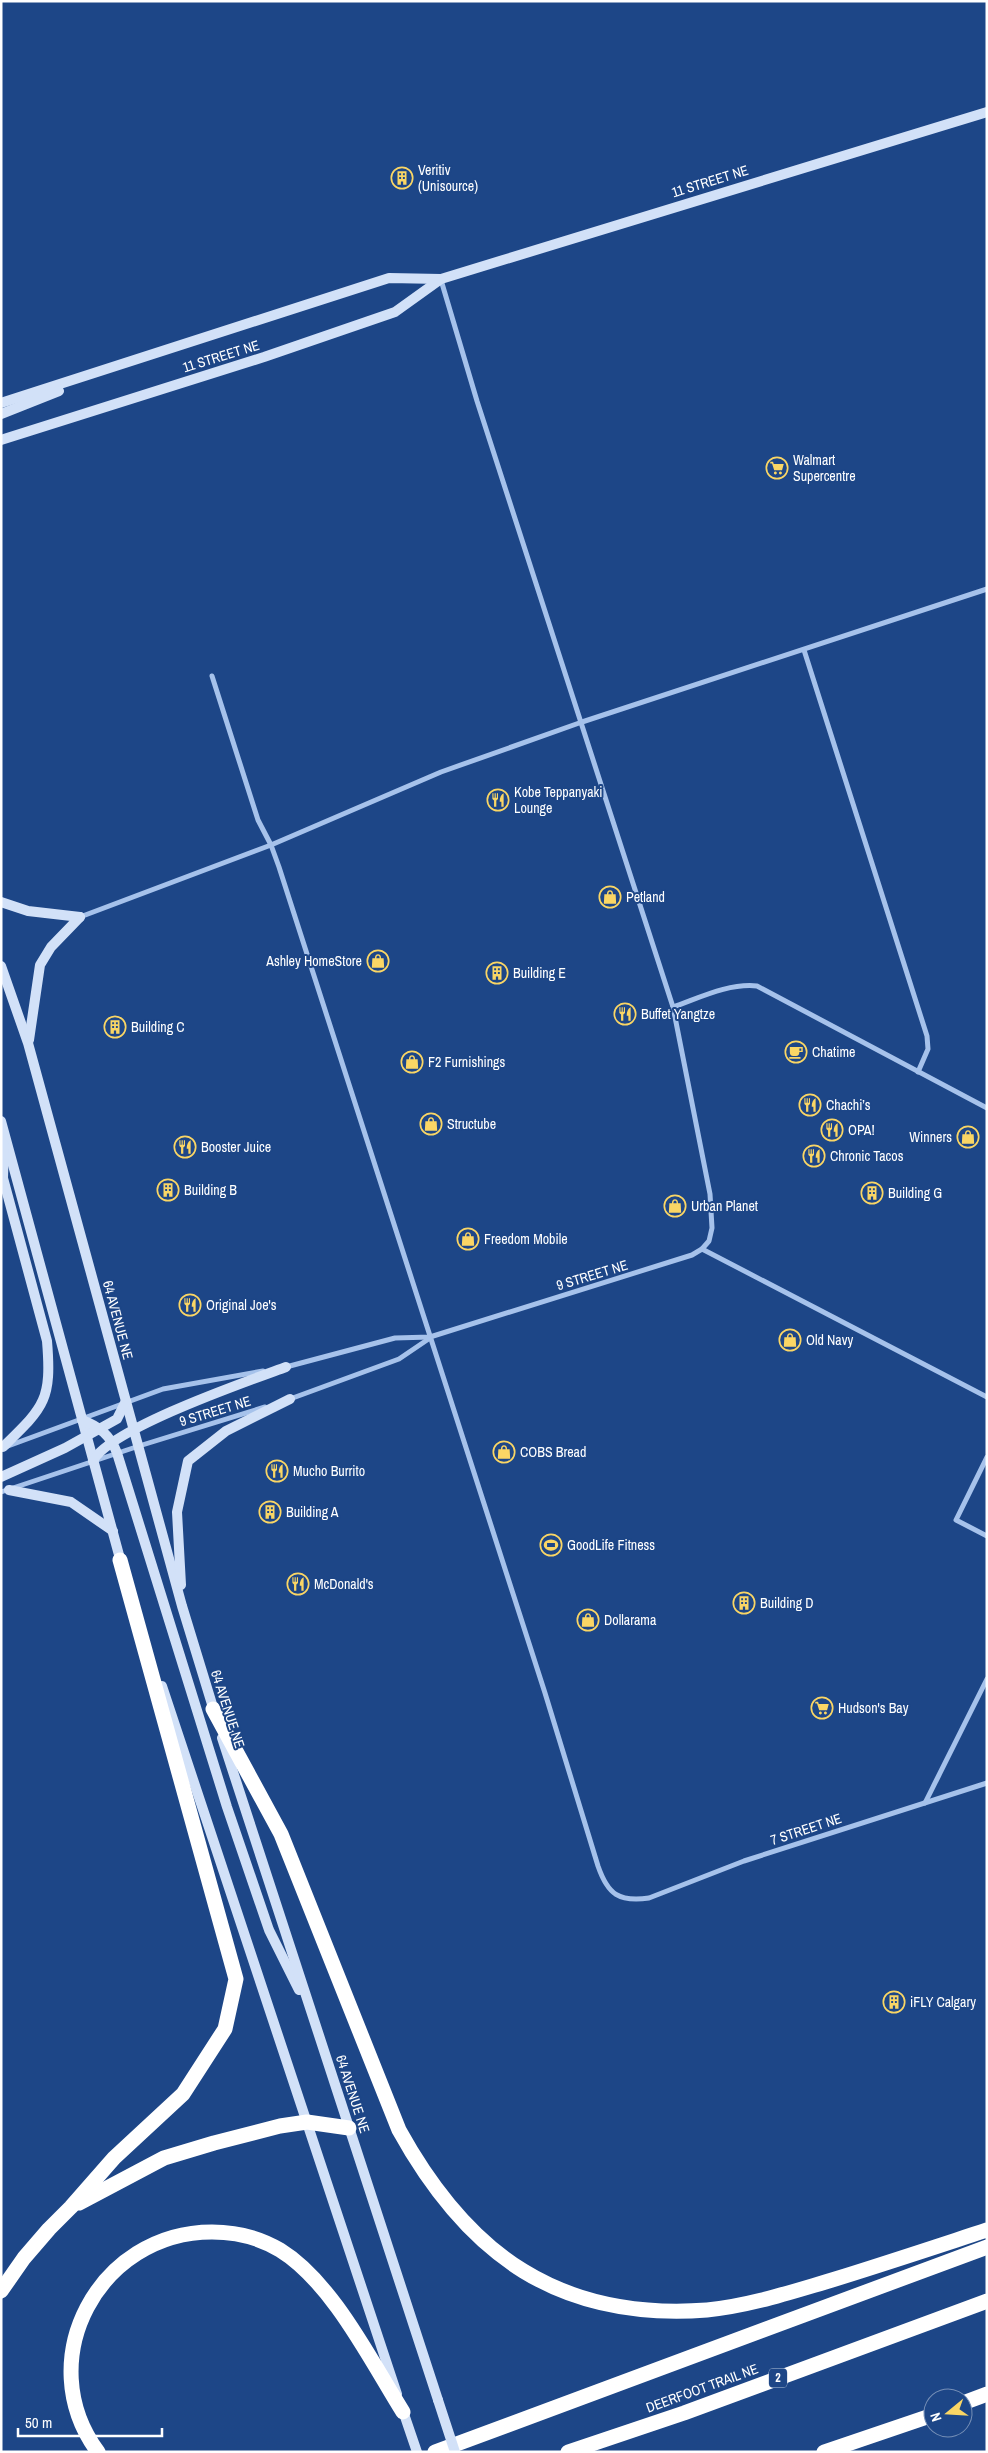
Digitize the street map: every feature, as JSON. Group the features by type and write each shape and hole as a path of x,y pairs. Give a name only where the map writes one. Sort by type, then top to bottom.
{"highway":[{"path":"1,2291 30,2250 114,2158 183,2094 225,2029 236,1979 120,1560"},
{"path":"213,1709 281,1834 399,2130 417,2163 438,2193 468,2229 498,2256 535,2280 580,2298 638,2310 708,2310 780,2296 987,2230"},
{"path":"71,2207 164,2158 214,2143 280,2126 307,2122 349,2128"},
{"path":"98,2452 77,2412 73,2392 73,2351 76,2334 85,2310 107,2277 133,2255 163,2239 200,2232 238,2234 279,2250 300,2264 338,2308 404,2412"},
{"path":"435,2452 987,2247"},
{"name":"DEERFOOT TRAIL NE","path":"568,2452 684,2413 987,2301"},
{"path":"973,2399 987,2394"},
{"path":"824,2452 923,2418"}],"street":[{"name":"11 STREET NE","path":"1,403 389,278 441,279 987,112"},
{"name":"11 STREET NE","path":"1,440 264,357 395,312 441,279"},
{"path":"441,279 483,420 673,1007 710,1194 712,1228 709,1242 702,1250 987,1397"},
{"path":"1,414 146,357"},
{"path":"28,1044 40,965 51,947 80,917 271,845 441,772 582,722 987,590"},
{"path":"804,650 927,1036 928,1049 918,1072"},
{"path":"212,676 258,820 271,845 430,1337"},
{"path":"1,902 28,911 80,917"},
{"name":"64 AVENUE NE","path":"1,966 28,1044 182,1606 213,1709 455,2452"},
{"path":"673,1007 733,987 757,986 987,1108"},
{"path":"1,1121 120,1560 417,2452"},
{"path":"2,1448 37,1415 48,1390 49,1365 47,1341 3,1178 4,1134"},
{"name":"9 STREET NE","path":"2,1448 82,1420 126,1401 176,1386 286,1367 395,1338 430,1337 692,1255 702,1250"},
{"name":"9 STREET NE","path":"5,1491 117,1453 290,1399 399,1359 430,1337"},
{"name":"7 STREET NE","path":"430,1337 603,1879 612,1892 621,1898 634,1900 663,1894 744,1860 987,1783"},
{"path":"93,1461 102,1449 200,1399 286,1367"},
{"path":"182,1606 177,1512 188,1461 226,1432 290,1399"},
{"path":"1,1477 117,1419 126,1401"},
{"path":"82,1420 101,1428 113,1443 117,1453 227,1807 268,1930 314,2020"},
{"path":"987,1457 956,1520 987,1536"},
{"path":"5,1491 71,1502 113,1530"},
{"path":"925,1802 987,1679"}],"place":[{"name":"Veritiv (Unisource)","path":"402,178"},
{"name":"Walmart Supercentre","path":"777,468"},
{"name":"Kobe Teppanyaki Lounge","path":"498,800"},
{"name":"Petland","path":"610,897"},
{"name":"Ashley HomeStore","path":"378,961"},
{"name":"Building E","path":"497,973"},
{"name":"Buffet Yangtze","path":"625,1014"},
{"name":"Building C","path":"115,1027"},
{"name":"Chatime","path":"796,1052"},
{"name":"F2 Furnishings","path":"412,1062"},
{"name":"Chachi’s","path":"810,1105"},
{"name":"Structube","path":"431,1124"},
{"name":"OPA!","path":"832,1130"},
{"name":"Winners","path":"968,1137"},
{"name":"Booster Juice","path":"185,1147"},
{"name":"Chronic Tacos","path":"814,1156"},
{"name":"Building B","path":"168,1190"},
{"name":"Building G","path":"872,1193"},
{"name":"Urban Planet","path":"675,1206"},
{"name":"Freedom Mobile","path":"468,1239"},
{"name":"Original Joe's","path":"190,1305"},
{"name":"Old Navy","path":"790,1340"},
{"name":"COBS Bread","path":"504,1452"},
{"name":"Mucho Burrito","path":"277,1471"},
{"name":"Building A","path":"270,1512"},
{"name":"GoodLife Fitness","path":"551,1545"},
{"name":"McDonald's","path":"298,1584"},
{"name":"Building D","path":"744,1603"},
{"name":"Dollarama","path":"588,1620"},
{"name":"Hudson's Bay","path":"822,1708"},
{"name":"iFLY Calgary","path":"894,2002"}]}
